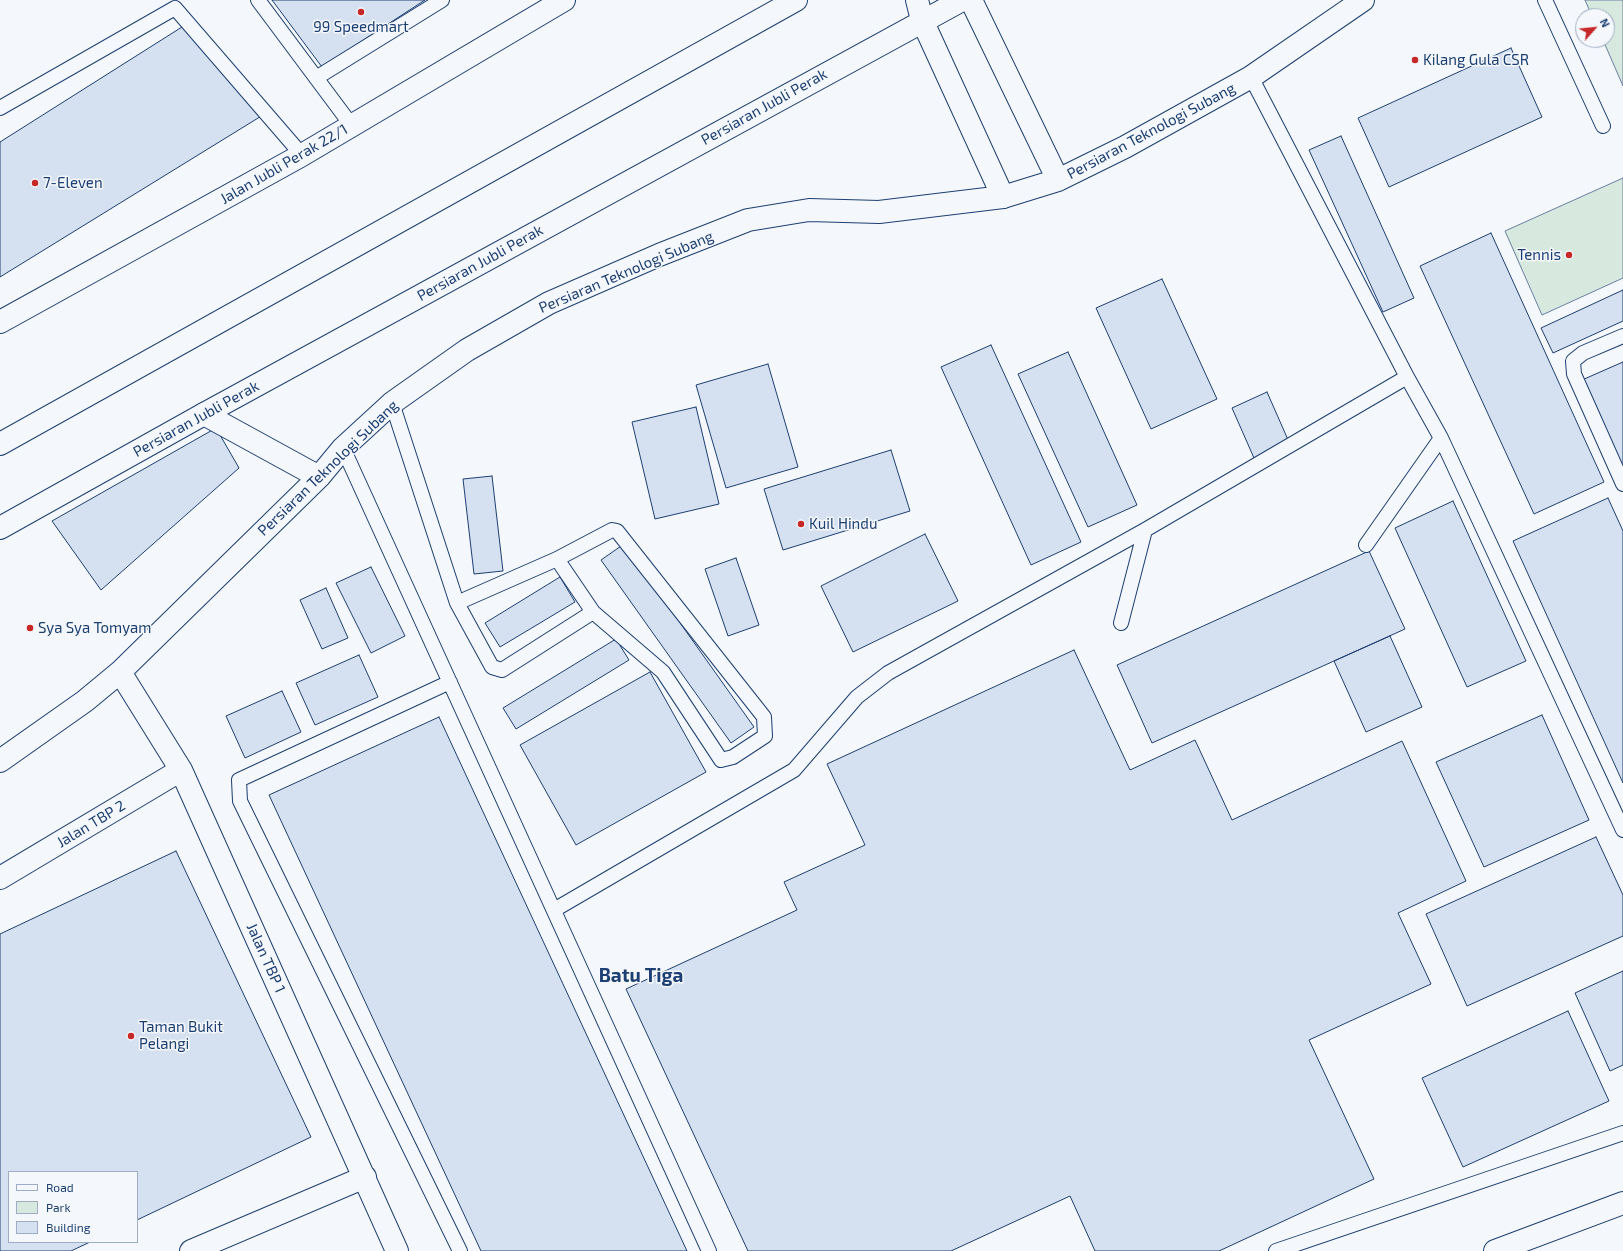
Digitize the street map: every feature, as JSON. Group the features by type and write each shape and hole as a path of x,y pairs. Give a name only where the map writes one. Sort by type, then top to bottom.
{"street":[{"name":"Jalan Jubli Perak 22/1","path":"0,322 302,155 564,0"},
{"path":"0,444 796,0"},
{"name":"Persiaran Jubli Perak","path":"0,528 919,10 962,0"},
{"path":"971,0 1058,180"},
{"name":"Persiaran Teknologi Subang","path":"0,761 85,701 120,672 319,477 344,448 392,403 467,350 549,303 659,255 748,220 809,210 879,212 1002,197 1058,180 1125,147 1251,77 1363,0"},
{"path":"919,10 1002,197"},
{"path":"204,414 319,477"},
{"name":"Jalan TBP 1","path":"120,672 182,770 397,1251"},
{"name":"Jalan TBP 2","path":"0,878 182,770"},
{"path":"191,1251 365,1177"},
{"path":"1495,1251 1623,1203"}],"lane":[{"path":"258,0 352,126"},
{"path":"316,78 442,0"},
{"path":"1545,0 1603,126"},
{"path":"0,108 175,8 302,155"},
{"path":"1251,77 1407,377 1441,438 1623,830"},
{"path":"1623,336 1583,353 1573,361 1574,374 1623,484"},
{"path":"554,910 794,770 857,697 888,673 1145,530 1407,377"},
{"path":"392,403 457,603 492,667 502,670 593,612"},
{"path":"1366,545 1441,438"},
{"path":"344,448 709,1251"},
{"path":"457,603 556,559 612,530 617,531 764,717 765,736 733,757 721,760 663,672 593,612 556,559"},
{"path":"1121,622 1145,530"},
{"path":"450,682 239,780 240,801 460,1251"},
{"path":"1276,1251 1623,1133"}],"green space":[{"path":"1585,0 1623,0 1623,86 1606,48 1615,48 1615,8 1588,8"},
{"name":"Tennis","path":"1623,178 1623,278 1542,315 1505,231"}],"building":[{"path":"272,0 425,0 322,67"},
{"path":"182,27 263,115 0,277 0,142"},
{"path":"1511,48 1542,117 1389,187 1358,118"},
{"path":"1341,136 1414,298 1383,312 1309,150"},
{"path":"1491,233 1604,482 1534,514 1420,266"},
{"path":"1162,279 1217,399 1151,429 1096,308"},
{"path":"1623,290 1623,321 1553,353 1541,328"},
{"path":"991,345 1081,542 1031,565 941,367"},
{"path":"1068,352 1137,505 1088,527 1018,374"},
{"path":"1623,362 1623,471 1582,380"},
{"path":"768,364 798,467 726,488 696,385"},
{"path":"1267,392 1289,442 1254,458 1232,408"},
{"path":"696,407 719,504 655,519 632,422"},
{"path":"216,428 239,468 101,590 52,521"},
{"path":"891,450 910,511 783,550 764,489"},
{"path":"492,476 503,571 474,574 463,479"},
{"path":"1608,498 1623,531 1623,783 1513,541"},
{"path":"1453,501 1526,661 1467,687 1395,528"},
{"path":"925,534 958,601 853,652 821,586"},
{"path":"624,544 754,727 731,743 601,560"},
{"path":"1369,551 1405,629 1152,743 1117,665"},
{"path":"736,558 759,625 728,636 705,569"},
{"path":"371,567 405,636 371,653 336,583"},
{"path":"560,577 575,602 500,647 485,623"},
{"path":"326,588 348,638 322,649 300,600"},
{"path":"1390,636 1422,707 1366,732 1334,661"},
{"path":"616,639 629,660 516,729 503,708"},
{"path":"1074,650 1130,770 1195,740 1232,820 1402,741 1466,881 1398,913 1431,984 1309,1040 1374,1179 1219,1251 1095,1251 1070,1196 951,1251 748,1251 626,989 797,910 784,882 865,845 827,764"},
{"path":"359,655 378,697 315,725 296,683"},
{"path":"650,672 706,772 576,845 520,745"},
{"path":"282,691 301,732 245,758 226,716"},
{"path":"1542,715 1589,820 1484,867 1436,762"},
{"path":"439,717 687,1251 481,1251 269,795"},
{"path":"1596,837 1623,895 1623,936 1467,1006 1426,914"},
{"name":"Taman Bukit Pelangi","path":"176,851 311,1137 138,1220 138,1171 8,1171 8,1243 88,1243 71,1251 0,1251 0,934"},
{"path":"1623,971 1623,1065 1610,1071 1575,993"},
{"path":"1568,1011 1609,1101 1463,1167 1422,1078"}],"place":[{"name":"99 Speedmart","path":"361,12"},
{"name":"Kilang Gula CSR","path":"1415,60"},
{"name":"7-Eleven","path":"35,183"},
{"name":"Tennis","path":"1569,255"},
{"name":"Kuil Hindu","path":"801,524"},
{"name":"Sya Sya Tomyam","path":"30,628"},
{"name":"Taman Bukit Pelangi","path":"131,1036"}],"district":[{"name":"Batu Tiga","path":"641,976"}]}
